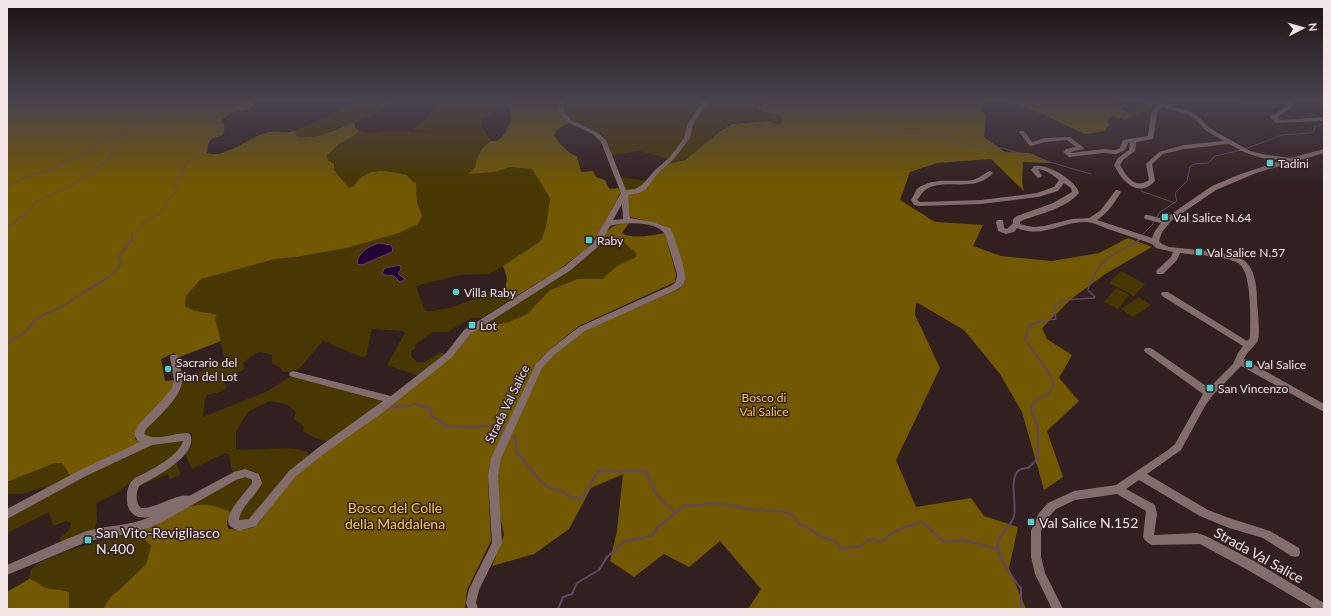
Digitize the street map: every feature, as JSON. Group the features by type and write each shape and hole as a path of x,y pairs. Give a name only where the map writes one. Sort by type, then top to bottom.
{"street":[{"path":"585,128 601,138 608,151 624,193 627,220"},
{"path":"624,193 638,191 644,187 657,171 671,159 687,138 689,128"},
{"path":"1022,132 1031,144 1045,140 1068,138 1081,148 1068,150 1066,152 1070,155 1097,152 1116,152 1123,149 1126,141 1151,138 1152,128"},
{"path":"1206,128 1244,149 1262,156 1290,159"},
{"path":"1133,140 1132,152 1120,159 1117,165 1129,183 1138,187 1146,186 1152,181 1149,164 1161,153 1184,147 1231,142"},
{"path":"1155,242 1156,236 1166,222 1214,188 1290,159 1324,151"},
{"path":"1000,222 1001,229 1006,232 1011,230 1020,218 1063,203 1076,193 1072,184 1063,180 1054,173 1041,167 1036,167 1034,170 1039,176"},
{"path":"990,173 988,176 975,181 935,184 916,194 914,200 916,203 920,204 1001,200 1038,195 1056,188 1063,180"},
{"path":"1016,224 1023,228 1046,229 1074,220 1096,219 1118,192"},
{"path":"7,570 88,536 141,526 158,519 234,476 245,473 252,474 257,480 255,488 235,513 233,521 239,526 252,523 292,474 322,450 392,400 448,355 467,332 583,256 597,243 624,193"},
{"path":"1152,218 1166,222"},
{"name":"Strada Val Salice","path":"473,609 471,602 474,589 497,543 493,476 496,458 535,374 551,353 582,329 680,284 681,274 668,232 657,226 627,220 607,224"},
{"path":"1058,609 1040,574 1036,558 1035,540 1038,525 1043,516 1052,506 1062,500 1087,493 1118,489 1172,453 1178,447 1202,403 1240,361 1242,353 1254,338 1251,277 1244,264 1237,259 1229,257 1177,251 1159,246 1155,242 1090,220"},
{"path":"1160,272 1174,258 1177,251"},
{"path":"1165,294 1249,346"},
{"path":"1148,350 1210,393"},
{"path":"149,442 140,437 140,430 176,389 178,380 174,357"},
{"path":"1240,361 1324,408"},
{"path":"293,374 392,400"},
{"path":"7,514 83,473 149,442 182,437 187,437 189,443 188,448 133,487 132,495 136,511 144,513 179,501 192,499"},
{"name":"Strada Val Salice","path":"1140,475 1204,513 1229,524 1266,534 1295,552"},
{"name":"Strada Val Salice","path":"1118,489 1151,508 1152,514 1148,537 1152,540 1202,539 1250,564 1324,609"}],"shaded area":[{"path":"302,128 341,128 310,138 297,137 295,131"},
{"path":"416,128 482,128 491,141 480,153 476,168 495,172 510,167 532,169 550,198 546,226 541,241 489,274 459,275 416,286 425,311 451,307 497,291 505,291 510,300 482,318 471,318 447,332 433,332 415,345 416,348 412,350 411,356 417,362 425,362 440,352 446,354 419,376 387,365 405,333 403,331 372,329 366,356 362,357 323,341 298,370 286,372 282,371 280,367 272,364 272,355 261,352 256,353 243,363 243,370 225,380 224,382 227,386 223,390 207,395 203,417 268,391 293,376 382,400 383,402 332,440 317,438 303,431 304,427 294,419 296,412 287,404 270,401 249,411 236,433 236,449 294,449 302,450 308,453 308,457 248,520 242,521 239,519 240,513 261,480 260,474 256,472 244,471 234,474 231,468 229,454 225,453 192,469 185,454 192,445 192,433 161,439 143,436 144,428 182,380 225,360 215,318 217,316 209,313 194,311 185,307 186,296 201,279 275,259 296,257 422,216 417,202 416,183 413,182 407,175 384,171 371,172 359,179 354,186 349,188 326,155 339,144 357,134 358,130 371,133 385,131 437,132 413,130"},
{"path":"588,128 691,128 686,137 669,159 640,151 612,155 607,141 601,134"},
{"path":"691,128 725,128 687,158 669,163"},
{"path":"620,177 647,181 641,188 626,192"},
{"path":"604,236 622,241 636,252 636,257 617,266 602,279 577,279 550,290 527,314 509,322 473,329 558,276"},
{"path":"379,243 391,245 393,249 392,252 362,265 357,264 359,256 364,250"},
{"path":"400,265 401,269 398,274 405,279 400,282 394,276 385,275 382,273 385,268"},
{"path":"1121,271 1145,284 1134,296 1109,283"},
{"path":"1116,288 1129,295 1118,309 1104,302"},
{"path":"1139,297 1151,305 1133,317 1121,309"},
{"path":"183,441 181,452 124,487 119,492 96,503 97,520 94,532 61,544 60,538 69,530 71,523 66,521 53,526 49,512 7,533 7,516 146,445"},
{"path":"176,461 181,475 169,479 168,475 166,475 140,485"},
{"path":"55,463 62,463 71,477 47,489 44,487 23,494 7,494 7,482"},
{"path":"246,476 252,482 251,488 232,512 223,509 186,506 233,480"},
{"path":"142,528 145,540 151,546 146,564 111,596 103,609 69,609 69,592 46,588 29,579 31,570 36,565 55,555 111,539 113,534"}],"green space":[{"path":"7,128 224,128 224,133 222,135 209,142 207,153 214,154 229,151 265,133 295,131 297,137 305,138 320,135 339,128 355,128 358,130 357,134 339,144 327,155 328,160 334,164 334,170 349,188 354,186 359,179 365,175 378,171 407,175 413,182 416,183 417,202 422,216 418,224 399,233 346,248 296,257 275,259 201,279 186,296 185,306 197,311 217,315 215,318 221,341 177,358 174,353 161,359 165,381 175,380 174,387 135,435 135,439 142,443 71,477 62,463 55,463 7,482"},
{"path":"508,128 560,128 554,135 567,151 577,156 581,172 593,171 596,177 605,180 610,189 619,188 621,192 599,233 585,250 557,271 510,300 505,291 507,278 503,266 541,241 546,226 550,198 532,169 510,167 495,172 468,174 475,168 478,156 482,149 491,141 497,141 506,132"},
{"name":"Bosco di Val Salice","path":"726,128 985,128 984,137 1005,152 1030,153 1052,163 1023,162 1022,183 1024,191 991,159 937,163 910,172 900,200 935,222 983,225 973,246 1001,256 1052,261 1099,253 1128,238 1152,247 1105,274 1070,300 1042,328 1047,339 1072,355 1059,378 1079,401 1047,431 1063,477 1044,490 1022,412 1000,374 964,330 916,302 915,315 940,368 896,460 916,507 971,498 984,516 1018,527 1009,568 1026,609 748,609 761,589 720,541 689,567 664,554 634,577 610,561 617,531 623,474 591,488 569,529 534,554 492,566 504,535 498,506 498,465 501,454 538,374 548,359 585,330 679,289 685,282 685,277 671,231 663,225 630,217 627,195 637,193 667,164 685,160"},
{"path":"1071,128 1107,128 1105,131 1086,134"},
{"name":"Bosco del Colle della Maddalena","path":"629,223 622,233 637,237 665,233 676,274 675,282 579,326 539,360 493,457 489,469 488,482 491,541 467,590 465,609 103,609 111,596 146,564 151,546 145,540 142,528 185,507 195,505 214,506 232,512 227,522 229,529 243,530 254,527 260,522 272,504 299,471 428,374 473,329 509,322 527,314 550,290 577,279 602,279 617,266 636,257 636,252 619,239 604,236 612,227"},
{"path":"29,579 46,588 69,592 69,609 7,609 7,592"}],"waterway":[{"path":"7,226 13,224 19,217 26,215 36,202 69,187 93,171 111,156 111,152 119,145 124,137 119,133 131,128"},
{"path":"80,295 108,278 117,269 121,264 119,256 132,239 132,234 141,226 143,222 159,214 165,206 164,203 177,192 174,186 186,164 206,148 207,140 221,134 222,128"},
{"path":"875,128 886,132 938,135 978,147 1002,148 1091,174"},
{"path":"1245,149 1282,135 1311,133 1314,131 1315,128"},
{"path":"7,186 32,175 56,168 58,164 81,155 118,134"},
{"path":"1174,203 1177,201 1175,193 1187,181 1190,167 1194,164 1208,163 1215,156 1242,150"},
{"path":"1141,191 1174,203"},
{"path":"1142,235 1152,225 1160,212 1174,203"},
{"path":"1031,407 1036,400 1049,394 1053,385 1051,376 1025,339 1029,326 1037,322 1056,319 1054,307 1063,300 1094,298 1095,297 1088,290 1103,262 1140,239"},
{"path":"7,343 24,333 36,319 65,305 78,296"},
{"path":"406,406 388,407 409,406 416,403 422,406"},
{"path":"422,406 430,408 432,417 442,422 447,427 494,426 499,427 501,432 505,433"},
{"path":"1021,609 1021,588 1001,558 998,544 999,539 1014,516 1015,475 1019,470 1028,467 1038,458 1038,427 1031,407"},
{"path":"510,435 516,438 516,451 541,482 548,487 566,493 571,498 583,497 598,471 646,471 653,485 654,492 675,513"},
{"path":"558,609 563,597 572,594 577,583 599,570 607,557 625,541 652,536 657,528 685,505 691,506 717,503 744,508 785,512 792,515 799,524 810,529 819,536 835,541 842,549 861,546 869,539 882,541 897,530 922,522 944,542 962,540 998,549"}],"place":[{"name":"Tadini","path":"1270,163"},
{"name":"Val Salice N.64","path":"1165,217"},
{"name":"Raby","path":"589,240"},
{"name":"Val Salice N.57","path":"1199,252"},
{"name":"Villa Raby","path":"456,292"},
{"name":"Lot","path":"472,325"},
{"name":"Val Salice","path":"1249,364"},
{"name":"Sacrario del Pian del Lot","path":"168,369"},
{"name":"San Vincenzo","path":"1210,388"},
{"name":"Val Salice N.152","path":"1031,522"},
{"name":"San Vito-Revigliasco N.400","path":"88,540"}]}
